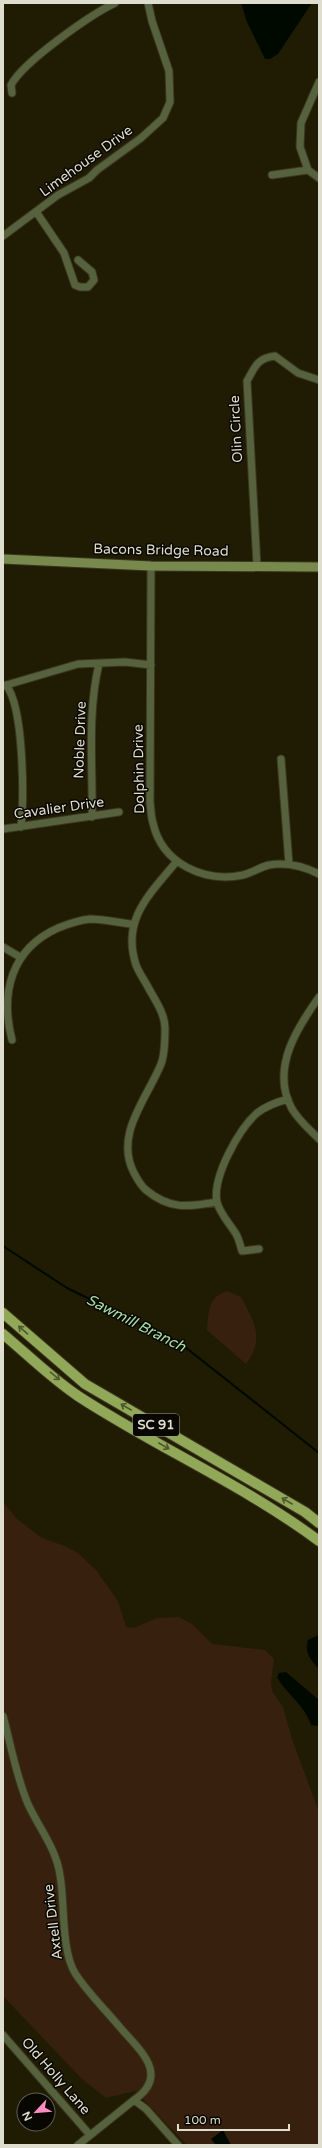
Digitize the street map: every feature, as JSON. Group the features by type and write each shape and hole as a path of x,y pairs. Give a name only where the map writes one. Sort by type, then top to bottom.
{"main road":[{"name":"Bacons Bridge Road","path":"3,559 150,566 319,567"},
{"name":"SC 91","path":"3,1312 85,1384 305,1512 319,1523"},
{"name":"SC 91","path":"3,1334 77,1395 240,1490 300,1527 319,1541"}],"street":[{"path":"12,92 11,85 19,73 80,24 115,3"},
{"name":"Limehouse Drive","path":"3,236 68,189 89,178 97,170 141,138 156,125 167,110 170,102 169,71 152,21 148,3"},
{"path":"319,82 302,123 300,147 308,170 319,178"},
{"path":"272,175 308,170"},
{"path":"36,212 64,253 75,285 80,287 88,287 94,280 92,272 78,260"},
{"name":"Olin Circle","path":"257,566 247,381 254,367 265,357 275,356 298,373 319,380"},
{"name":"Dolphin Drive","path":"150,566 150,802 153,824 162,844 176,861 197,873 220,877 244,875 269,866 289,864 319,874"},
{"path":"21,827 23,809 18,720 13,694 5,686 67,666 126,662 151,665"},
{"name":"Noble Drive","path":"92,817 93,717 95,685 99,664"},
{"path":"281,759 289,864"},
{"name":"Cavalier Drive","path":"3,829 119,812"},
{"path":"176,861 142,906 132,924 132,948 136,966 160,1010 165,1026 162,1062 132,1122 126,1141 129,1164 140,1185 156,1199 174,1206 194,1206 217,1202"},
{"path":"12,1040 6,1022 5,1004 8,985 13,969 20,957 33,944 50,932 71,922 90,919 132,924"},
{"path":"3,947 20,957"},
{"path":"319,997 300,1024 291,1042 285,1075 288,1099 297,1117 319,1139"},
{"path":"259,1249 242,1251 236,1235 226,1221 217,1202 218,1183 222,1168 244,1126 258,1112 288,1099"},
{"name":"Axtell Drive","path":"3,1716 28,1804 49,1842 57,1862 63,1896 67,1950 72,1967 98,2001 140,2049 149,2064 151,2075 146,2091 78,2145"},
{"name":"Old Holly Lane","path":"3,2035 90,2135"},
{"path":"134,2100 146,2108 178,2145"}],"shaded area":[{"path":"241,3 312,3 278,54 270,59 265,59 247,22"},
{"path":"227,1291 241,1297 256,1330 255,1346 252,1355 246,1364 207,1330 209,1311 212,1301 220,1294"},
{"path":"3,1502 17,1519 42,1538 65,1546 78,1553 96,1570 118,1601 126,1627 134,1628 157,1618 179,1617 192,1624 212,1644 265,1650 274,1659 271,1681 272,1691 283,1707 292,1739 319,1812 319,2145 187,2145 135,2091 106,2098 81,2078 3,1996"},
{"path":"319,1635 319,1669 308,1653 307,1645 308,1640"},
{"path":"286,1672 319,1700 319,1726 311,1725 305,1712 277,1677 279,1673"},
{"path":"223,2130 231,2145 216,2145 211,2139"}],"waterway":[{"name":"Sawmill Branch","path":"3,1246 67,1288 180,1343 319,1453"}]}
